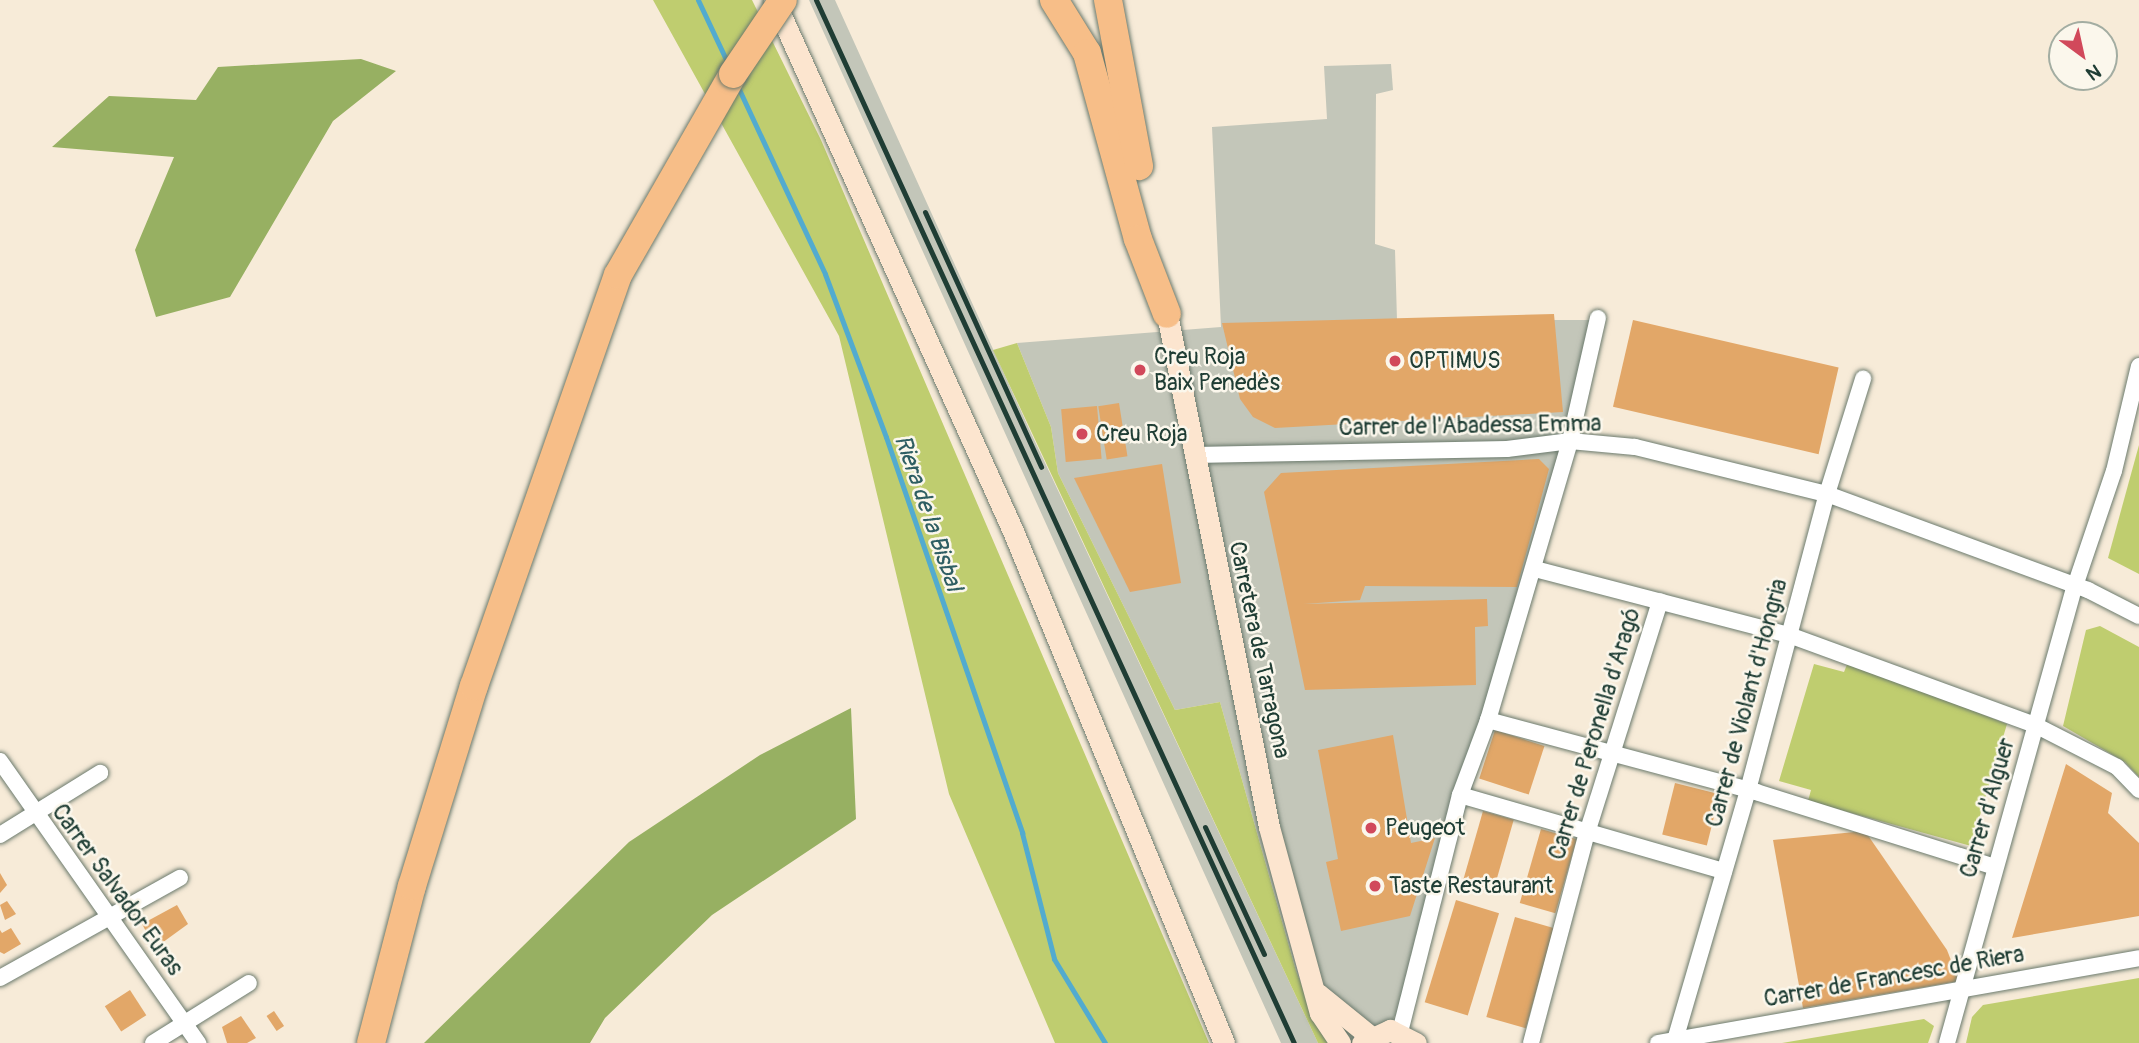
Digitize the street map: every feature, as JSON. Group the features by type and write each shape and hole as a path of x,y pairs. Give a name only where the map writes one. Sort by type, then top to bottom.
{"highway":[{"path":"371,1043 412,886 542,483 618,275 682,156 783,0"},
{"path":"1054,0 1087,53 1138,239 1167,314"},
{"path":"1107,4 1167,314"}],"street":[{"path":"774,0 1013,531 1224,1043"},
{"name":"Carretera de Tarragona","path":"1167,314 1269,827 1318,994 1320,1013 1339,1043"},
{"path":"1318,994 1366,1039 1408,1037 1460,795 1488,720 1535,569 1570,442 1598,318"},
{"name":"Carrer d'Alguer","path":"1947,1043 2075,586 2113,471 2139,366"},
{"name":"Carrer de Violant d'Hongria","path":"1675,1040 1748,790 1827,494 1863,379"},
{"name":"Carrer de l'Abadessa Emma","path":"1194,455 1507,449 1570,442 1635,447 1827,494 2075,586 2139,616"},
{"path":"1535,569 1789,635 2035,725 2117,767 2139,790"},
{"name":"Carrer de Peronella d'Aragó","path":"1531,1043 1587,832 1660,601"},
{"path":"1488,720 1748,790 1995,867"},
{"name":"Carrer Salvador Euras","path":"0,761 35,815 198,1043"},
{"path":"0,835 100,773"},
{"path":"1460,795 1724,871"},
{"path":"0,978 180,878"},
{"name":"Carrer de Francesc de Riera","path":"1658,1043 2139,958"},
{"path":"153,1043 249,983"}],"shaded area":[{"path":"809,0 835,0 1031,433 1318,1043 1281,1043"},
{"path":"1391,64 1393,90 1376,94 1375,244 1395,250 1397,320 1605,320 1485,748 1402,1006 1392,1020 1351,1043 1332,1043 1317,1023 1296,971 1220,702 1175,710 1058,473 1051,427 1017,343 1221,327 1212,127 1327,119 1324,66"}],"green space":[{"path":"653,0 752,0 821,140 1209,1043 1055,1043 949,794 839,336"},
{"path":"361,59 396,71 333,121 230,297 156,317 135,250 174,157 52,147 109,96 196,100 218,67"},
{"path":"1017,343 1051,427 1058,473 1175,710 1220,702 1296,971 1317,1023 1332,1043 1318,1043 993,350"},
{"path":"2139,445 2139,574 2108,558"},
{"path":"2100,626 2139,647 2139,777 2125,762 2063,726 2086,630"},
{"path":"1848,662 2007,724 1971,846 1808,801 1811,790 1779,781 1814,664 1844,672"},
{"path":"851,708 856,819 712,915 605,1018 590,1043 424,1043 629,842 760,755"},
{"path":"2139,978 2139,1043 1966,1043 1972,1017 1983,1005"},
{"path":"1924,1019 1934,1026 1928,1043 1782,1043"}],"building":[{"name":"OPTIMUS","path":"1554,314 1563,412 1275,428 1253,417 1240,399 1222,323"},
{"path":"1633,320 1839,367 1819,454 1613,407"},
{"name":"Creu Roja","path":"1119,403 1127,456 1107,460 1098,406"},
{"name":"Creu Roja","path":"1097,406 1102,459 1066,462 1061,409"},
{"path":"1539,459 1549,469 1517,587 1365,586 1360,600 1304,604 1487,599 1488,626 1475,627 1476,685 1305,690 1264,492 1281,473"},
{"path":"1162,464 1181,583 1130,592 1074,478"},
{"path":"1495,730 1544,746 1529,795 1479,779"},
{"path":"1393,735 1411,843 1435,838 1410,916 1341,931 1326,862 1338,859 1318,750"},
{"path":"2066,764 2112,793 2108,813 2139,843 2139,916 2012,938"},
{"path":"1675,783 1720,794 1707,846 1662,834"},
{"path":"1483,811 1514,820 1493,894 1462,885"},
{"path":"1541,829 1577,839 1555,913 1520,903"},
{"path":"1865,831 1947,950 1959,981 1803,1008 1773,840"},
{"path":"0,873 7,885 0,893"},
{"path":"1456,900 1499,913 1468,1015 1425,1002"},
{"path":"7,901 16,914 5,920 0,905"},
{"path":"177,905 188,924 155,948 142,924"},
{"path":"1515,917 1554,928 1526,1028 1486,1017"},
{"path":"11,928 21,944 4,954 0,952 0,930 2,933"},
{"path":"130,990 146,1015 121,1031 105,1006"},
{"path":"274,1011 284,1026 277,1031 267,1016"},
{"path":"241,1016 256,1038 247,1043 227,1043 222,1027"}],"waterway":[{"name":"Riera de la Bisbal","path":"698,0 729,66"},
{"name":"Riera de la Bisbal","path":"737,85 825,274 886,437 1022,833 1054,959 1105,1043"}],"railway":[{"path":"816,0 1294,1043"},
{"path":"925,212 1041,467"},
{"path":"1205,827 1264,954"}],"place":[{"name":"OPTIMUS","path":"1395,361"},
{"name":"Creu Roja Baix Penedès","path":"1140,370"},
{"name":"Creu Roja","path":"1082,434"},
{"name":"Peugeot","path":"1371,828"},
{"name":"Taste Restaurant","path":"1375,886"}]}
